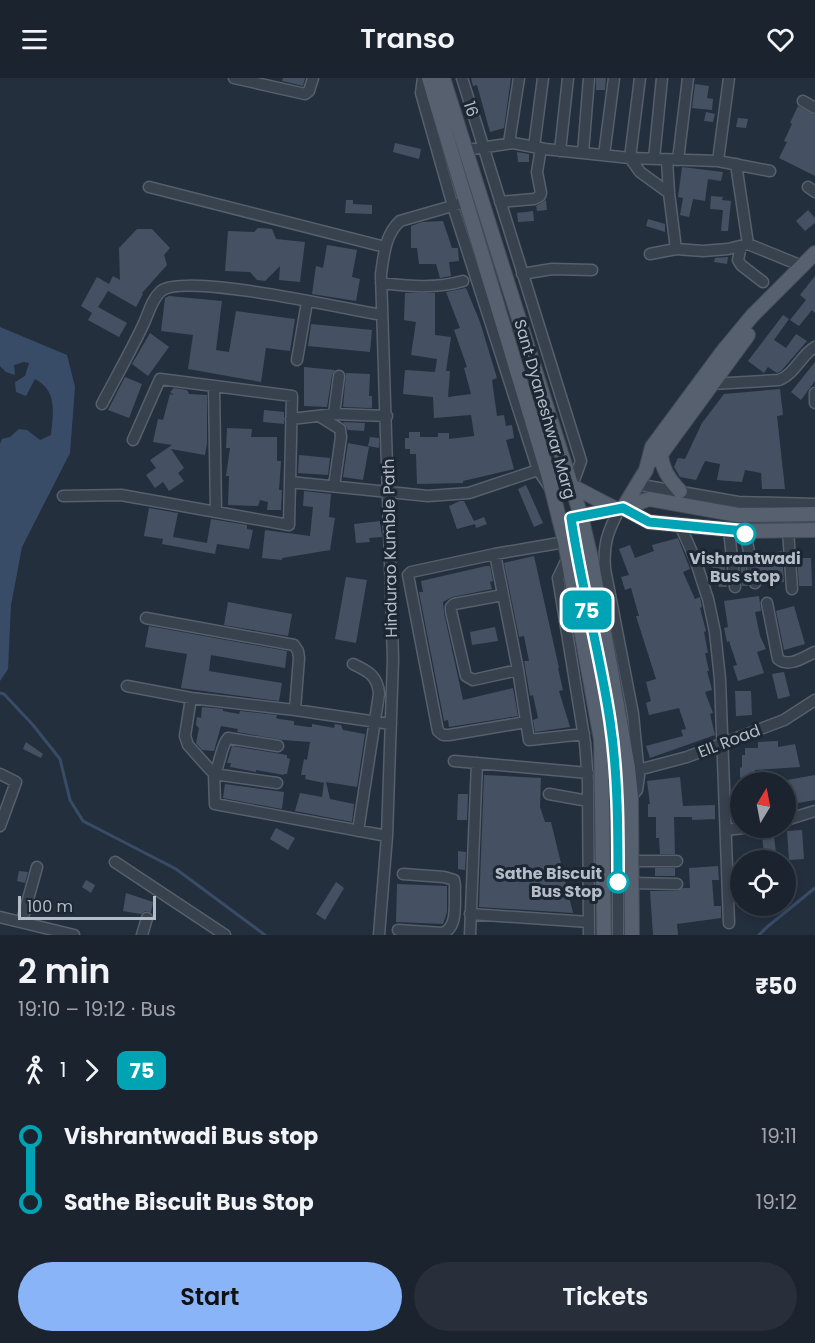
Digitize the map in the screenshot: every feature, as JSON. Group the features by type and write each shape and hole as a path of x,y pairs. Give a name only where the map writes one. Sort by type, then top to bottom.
{"main road":[{"name":"Sant Dyaneshwar Marg","path":"429,78 460,204 552,491 571,518 591,558 609,666 622,725 631,797 632,935"},
{"name":"16","path":"443,78 466,150"},
{"name":"Sant Dyaneshwar Marg","path":"466,150 572,486 571,518 565,542 601,740 604,935"},
{"path":"648,463 661,454 738,347 808,265 815,253"},
{"path":"620,508 648,463 652,447 723,351 752,316 808,265"},
{"path":"661,454 662,464 669,479 680,491"},
{"path":"572,486 649,522 744,531 815,530"},
{"path":"571,518 638,504 649,498 738,515 815,513"}],"street":[{"path":"234,78 305,94 309,91 313,78"},
{"path":"423,78 421,93 460,204 538,470 552,491"},
{"path":"462,78 581,461 572,486"},
{"path":"509,143 519,78"},
{"path":"482,199 534,199 540,196 537,148 543,78"},
{"path":"560,151 568,78"},
{"path":"584,153 589,78"},
{"path":"604,155 614,78"},
{"path":"640,78 630,158 640,172 669,193"},
{"path":"654,159 663,78"},
{"path":"676,249 669,193 688,78"},
{"path":"718,161 729,78"},
{"path":"803,101 815,108"},
{"path":"466,150 509,143 630,158 718,161 770,171"},
{"path":"736,164 745,245 738,260 763,282"},
{"path":"149,187 385,247"},
{"name":"Hindurao Kumble Path","path":"379,935 387,836 393,659 381,283 385,247 393,227 400,221 460,204"},
{"path":"650,254 676,249 703,251 745,245 808,265"},
{"path":"522,274 552,269 592,270"},
{"path":"381,283 423,287 449,285 463,281"},
{"path":"102,404 152,303 159,293 168,287 184,285 224,287 382,315"},
{"path":"297,360 307,302"},
{"path":"712,384 780,380 787,377 809,350 815,347"},
{"path":"334,414 339,376"},
{"path":"63,496 122,495 289,525 292,396 160,379 133,440"},
{"path":"214,386 216,512"},
{"path":"815,393 815,403"},
{"path":"291,419 334,414 387,416"},
{"path":"319,416 340,429 341,437 334,486"},
{"path":"290,482 428,496 469,494 538,470"},
{"path":"636,484 738,502 815,504"},
{"path":"620,508 607,533 604,553 633,714 639,784 631,797"},
{"path":"571,518 581,580 613,738 618,819 618,935"},
{"path":"680,525 695,559 708,599 715,632 723,743 729,923"},
{"path":"729,530 735,587"},
{"path":"788,530 792,589"},
{"path":"744,531 755,583"},
{"path":"526,722 449,735 443,735 438,731 408,579 411,572 565,542"},
{"path":"495,554 529,740 584,734"},
{"path":"567,559 558,578 584,734 588,773 589,935"},
{"path":"502,595 454,604 451,607 466,676 469,679 518,670"},
{"path":"767,603 778,659 782,663 790,663 815,652"},
{"path":"146,618 294,645 299,658 295,710"},
{"path":"353,664 374,677 379,685 358,831"},
{"path":"127,686 191,698 391,724"},
{"path":"191,698 185,736 188,745 214,774 277,783"},
{"name":"EIL Road","path":"638,770 687,757 784,720 815,700"},
{"path":"278,746 228,738 224,743 219,765 214,774 216,804 387,836"},
{"path":"454,761 588,773"},
{"path":"470,935 477,763"},
{"path":"0,774 16,782 0,826"},
{"path":"549,794 588,801"},
{"path":"796,817 815,811"},
{"path":"726,830 730,830"},
{"path":"631,861 677,861"},
{"path":"115,862 221,934"},
{"path":"22,921 37,867"},
{"path":"398,930 448,932 453,922 454,880 444,877 403,874"},
{"path":"631,883 677,884"},
{"path":"0,917 22,921 44,931 74,935"},
{"path":"142,935 147,918"},
{"path":"453,922 470,918 589,922"}],"water":[{"path":"0,327 67,355 75,387 70,453 22,547 11,605 8,669 0,681 0,444 2,439 10,437 19,429 27,430 40,440 51,435 53,411 51,396 35,379 26,396 16,392 15,382 25,376 29,363 14,365 15,375 6,372 0,366"}],"building":[{"path":"283,78 305,78 303,86 282,81"},
{"path":"471,78 511,78 504,128 490,132 477,85 473,86"},
{"path":"596,78 606,78 605,90 596,90"},
{"path":"695,84 709,86 707,98 713,99 712,110 692,108"},
{"path":"798,106 815,115 815,176 779,158 787,142 784,141"},
{"path":"706,112 715,114 713,122 704,121"},
{"path":"738,118 748,119 746,128 736,127"},
{"path":"395,143 421,149 419,159 393,152"},
{"path":"517,152 529,154 529,162 518,162"},
{"path":"682,167 723,172 721,181 708,179 705,201 693,199 689,217 680,215 683,198 678,197"},
{"path":"711,196 723,197 722,200 731,201 728,231 721,231 723,210 710,209"},
{"path":"346,200 353,200 353,204 372,205 372,214 345,213"},
{"path":"546,200 547,210 537,211 536,206"},
{"path":"808,210 815,218 815,223 805,231 796,221"},
{"path":"533,211 534,221 518,222 517,213"},
{"path":"648,219 665,224 665,232 646,226"},
{"path":"443,221 452,248 458,248 459,261 449,262 451,276 440,278 436,264 419,264 417,248 411,248 411,226 422,222"},
{"path":"258,228 272,229 276,239 305,242 300,282 279,280 280,266 265,281 257,280 250,272 225,271 228,231 254,232"},
{"path":"137,229 152,229 170,248 164,255 167,265 142,293 136,307 108,291 98,307 127,323 119,337 88,320 92,313 81,306 97,277 109,284 113,276 120,280 119,248"},
{"path":"327,245 357,250 352,277 360,279 356,301 312,294 316,266 323,268"},
{"path":"728,257 727,264 714,262 715,258"},
{"path":"815,276 815,313 812,310 799,326 790,320 806,300 800,295"},
{"path":"466,288 480,322 497,378 492,380 497,416 504,415 506,426 512,425 514,438 506,440 514,469 463,481 463,483 417,484 416,454 410,454 410,449 405,449 405,438 409,438 409,432 420,432 420,437 438,437 438,433 449,433 449,439 474,436 474,434 471,415 434,418 433,397 403,394 405,370 435,372 437,359 411,355 416,322 404,320 405,293 435,293 435,335 451,337 446,371 450,371 448,397 471,394 464,368 467,367 454,330 460,328 446,292"},
{"path":"169,296 222,301 216,350 229,352 236,311 295,319 290,351 266,348 261,382 188,369 193,335 161,331 165,298"},
{"path":"783,315 789,319 774,340 786,348 796,334 807,341 781,371 777,373 768,367 764,373 748,361"},
{"path":"311,324 372,330 370,352 308,346"},
{"path":"150,333 169,347 148,376 132,364"},
{"path":"815,362 815,381 801,400 791,392"},
{"path":"304,367 335,370 332,375 327,407 304,406"},
{"path":"346,373 370,374 369,396 372,396 372,408 343,407"},
{"path":"125,377 142,384 129,418 108,410"},
{"path":"174,388 187,390 189,394 207,395 207,443 205,455 171,449 184,468 178,473 184,481 169,491 163,482 155,488 146,475 156,468 150,460 172,445 153,442 158,419 163,420 170,394 174,395 170,392"},
{"path":"780,389 783,415 777,416 785,489 762,489 761,473 745,470 742,482 717,480 720,464 705,461 696,480 680,477 674,467 678,458 685,459 702,423 724,394"},
{"path":"264,410 284,412 284,424 263,422"},
{"path":"343,422 365,423 364,431 348,430"},
{"path":"227,428 252,429 251,437 277,437 277,461 281,461 279,490 282,490 281,510 267,510 268,502 260,500 258,506 228,505 229,476 226,476 230,448 226,448"},
{"path":"370,437 379,438 379,448 368,446"},
{"path":"348,443 369,447 363,480 343,477"},
{"path":"299,455 330,458 328,475 298,473"},
{"path":"526,485 543,523 534,527 518,489"},
{"path":"304,491 331,494 329,517 335,518 330,550 282,558 282,560 262,558 265,530 310,536 313,507 303,506"},
{"path":"464,501 474,521 484,517 487,524 476,528 475,524 457,529 449,506"},
{"path":"149,508 178,513 173,537 207,543 211,519 247,525 247,529 253,530 249,549 217,544 215,554 162,544 163,539 144,536"},
{"path":"380,521 382,537 369,538 370,542 356,543 354,524"},
{"path":"678,538 690,569 683,572 695,599 700,597 702,607 700,608 706,631 704,632 708,653 705,653 709,671 707,671 712,690 705,692 713,713 710,714 715,735 650,758 646,746 683,736 681,730 686,729 679,708 649,715 646,703 651,701 646,682 656,679 636,616 639,616 631,588 625,590 621,577 629,575 619,549 630,545 635,558 654,551 652,545"},
{"path":"782,551 784,582 762,585 757,556"},
{"path":"534,556 559,668 563,690 559,691 570,727 535,732 533,720 538,718 533,695 530,696 524,661 529,661 524,636 519,637 504,563"},
{"path":"724,557 727,587 719,587 710,559"},
{"path":"743,558 748,586 742,586 740,559"},
{"path":"797,558 811,558 812,586 799,586"},
{"path":"490,566 492,589 452,597 443,602 444,613 463,700 513,688 518,716 449,727 448,720 444,721 419,592 423,592 421,581"},
{"path":"346,577 367,580 356,643 335,639"},
{"path":"759,596 761,611 755,612 760,636 766,649 757,652 764,673 738,681 733,666 737,665 729,641 727,642 724,628 728,627 724,601"},
{"path":"228,602 292,614 288,636 224,625"},
{"path":"794,606 805,644 784,650 776,611"},
{"path":"149,626 287,651 285,668 211,655 209,671 282,683 279,701 181,688 187,654 145,647"},
{"path":"495,627 498,641 472,645 470,632"},
{"path":"784,672 790,696 778,699 772,674"},
{"path":"735,691 751,691 752,715 736,716"},
{"path":"202,707 223,709 223,711 239,714 240,711 277,715 276,718 294,721 294,725 308,727 312,727 312,724 334,728 335,724 341,725 343,730 365,734 357,787 326,782 330,799 354,804 352,822 295,811 300,793 322,797 324,783 305,779 306,775 301,775 304,759 307,760 310,742 237,732 238,729 221,726 214,751 202,750 196,743 199,728 196,725 197,717 201,718"},
{"path":"778,741 778,747 795,744 800,767 740,772 745,748 758,748 758,742"},
{"path":"26,742 43,754 41,758 23,749"},
{"path":"232,746 287,755 290,759 287,774 230,767 231,763 227,763"},
{"path":"484,775 541,778 540,807 545,822 551,822 573,913 479,907"},
{"path":"815,775 815,800 796,803 796,778"},
{"path":"680,777 683,806 715,805 715,819 692,820 692,817 674,817 675,854 660,854 659,838 656,838 656,817 648,817 648,804 650,804 647,781"},
{"path":"225,784 284,792 282,809 223,798"},
{"path":"458,794 468,794 467,820 457,820"},
{"path":"276,828 295,838 288,850 270,839"},
{"path":"796,830 802,830 804,859 796,860 796,850 788,850 787,838 796,838"},
{"path":"762,838 774,838 776,850 764,850"},
{"path":"458,851 466,852 465,870 458,869"},
{"path":"718,866 719,880 712,880 714,906 721,906 721,918 677,924 678,935 653,935 650,891 677,891 690,888 689,868"},
{"path":"655,868 675,868 675,876 655,876"},
{"path":"19,871 28,872 25,883 17,881"},
{"path":"86,880 95,885 91,893 82,887"},
{"path":"336,882 344,888 325,920 316,914"},
{"path":"397,884 447,886 447,912 443,924 396,922"},
{"path":"126,893 153,902 151,912 145,911 141,914 123,911"}],"waterway":[{"path":"0,693 4,694 33,725 60,759 70,800 83,821 176,869 265,935"},
{"path":"759,935 815,888"}],"bus line":[{"name":"75","path":"618,882 618,819 613,738 576,555 571,518 623,508 649,522 744,531 745,534"}],"place":[{"name":"Vishrantwadi Bus stop","path":"745,534"},
{"name":"Sathe Biscuit Bus Stop","path":"618,882"}]}
